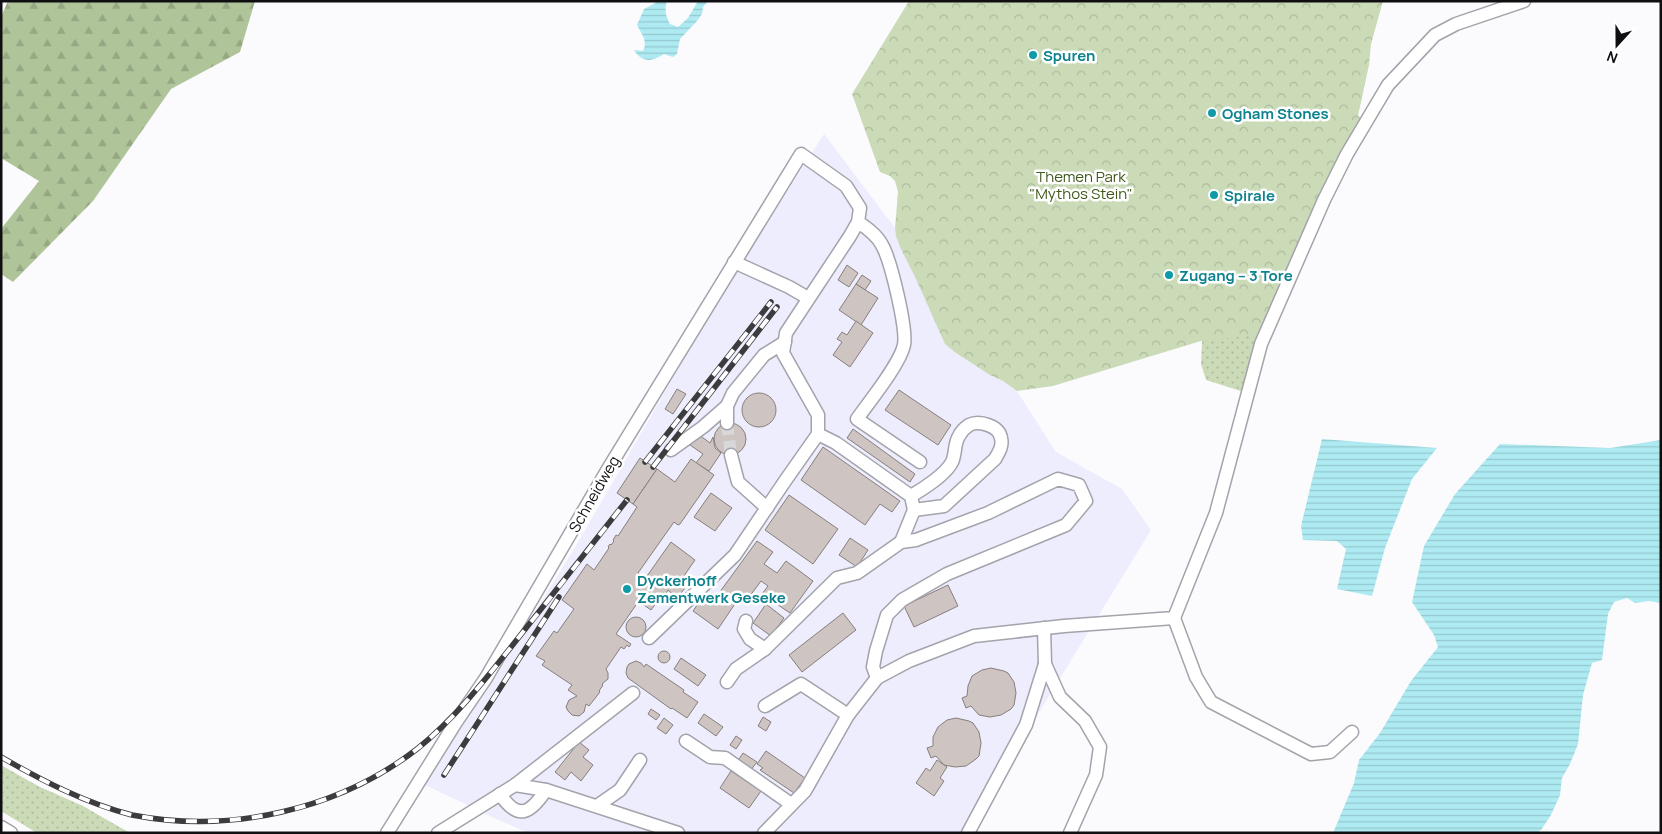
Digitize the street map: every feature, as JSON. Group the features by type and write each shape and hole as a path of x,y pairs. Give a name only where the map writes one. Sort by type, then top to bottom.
{"lane":[{"path":"1352,732 1330,752 1311,754 1211,702 1196,677 1174,618 1216,514 1261,344 1324,200 1347,154 1388,85 1435,35 1456,24 1524,1"},
{"name":"Schneidweg","path":"387,833 486,678 608,469 801,154 846,186 860,208 858,222"},
{"path":"649,638 735,555 818,434 818,415 783,354 786,333 858,222 873,233 882,245 889,264 904,325 904,346 896,363 856,419 920,462"},
{"path":"734,262 789,287 808,298"},
{"path":"727,423 727,406 732,393 764,355 785,342"},
{"path":"671,450 703,427 727,406"},
{"path":"911,496 932,483 952,462 957,437 968,426 975,423 984,424 1000,433 1002,440 1000,450 995,459 944,506 914,510"},
{"path":"818,434 836,443 911,496 914,510 901,542"},
{"path":"731,455 738,482 767,508"},
{"path":"727,682 736,669 765,649 837,578 858,573 901,542 916,540 988,513 1058,479 1078,485 1086,502 1066,525 947,574 902,600 887,616 873,667 877,678"},
{"path":"764,833 804,791 848,715 877,678 909,662 974,636 1044,628 1174,618"},
{"path":"746,621 744,629 750,639 765,649"},
{"path":"968,833 1026,725 1045,664 1044,628"},
{"path":"1045,664 1060,697 1085,721 1100,747 1096,775 1070,833"},
{"path":"765,706 801,684 848,715"},
{"path":"438,833 515,785 633,693"},
{"path":"686,741 710,757 725,758 792,804"},
{"path":"597,806 620,790 640,760"},
{"path":"515,785 546,790 678,833"},
{"path":"500,794 508,806 527,811 537,804 546,790"},
{"path":"1,827 11,833"}],"shaded area":[{"path":"824,134 895,228 900,247 956,353 1017,391 1056,452 1122,489 1151,530 965,833 528,833 419,782 491,684 580,539 720,296"}],"green space":[{"path":"8,1 255,1 240,52 171,89 93,201 13,282 1,274 1,229 39,181 1,158 1,17"},
{"name":"Themen Park \"Mythos Stein\"","path":"909,1 1383,1 1371,44 1369,65 1358,116 1362,119 1317,200 1262,334 1201,341 1053,386 1017,391 956,353 945,344 896,236 898,192 895,181 890,176 880,172 852,94"},
{"path":"1289,266 1244,392 1206,380 1201,364 1204,298"},
{"path":"1,765 38,786 83,806 130,833 37,833 1,811"}],"water":[{"path":"659,1 667,1 667,19 670,24 678,27 688,18 698,1 708,1 697,21 680,39 677,54 673,57 664,54 655,59 648,60 640,57 634,50 643,51 645,44 637,25 644,9"},
{"path":"1322,439 1437,448 1412,479 1385,548 1372,596 1337,589 1346,549 1337,541 1303,540 1301,526"},
{"path":"1661,440 1661,603 1649,601 1635,603 1627,598 1614,602 1608,614 1602,660 1592,663 1583,695 1578,744 1562,778 1560,795 1551,815 1541,830 1536,833 1333,833 1354,783 1359,760 1380,733 1411,681 1438,647 1434,635 1412,602 1424,546 1455,494 1500,444 1610,448"}],"building":[{"path":"847,265 858,273 849,287 838,280"},
{"path":"862,275 871,281 865,290 856,284"},
{"path":"856,284 878,298 861,325 839,310"},
{"path":"856,321 873,333 850,367 833,355 842,342 837,339 842,332 847,335"},
{"path":"677,389 686,394 673,414 665,409"},
{"path":"899,390 951,425 938,445 885,410"},
{"path":"759,393 771,398 776,410 771,422 759,427 747,422 742,410 747,398"},
{"path":"730,423 742,427 746,439 742,451 730,455 718,451 714,439 718,427"},
{"path":"853,429 915,474 910,482 847,438"},
{"path":"698,434 710,443 713,437 715,448 721,453 709,471 696,463 703,454 690,445"},
{"path":"823,447 900,501 892,512 880,504 865,525 801,480"},
{"path":"640,458 657,469 633,504 617,493"},
{"name":"Dyckerhoff Zementwerk Geseke","path":"691,459 714,475 680,524 678,525 674,522 638,573 659,588 661,585 647,576 671,542 695,560 679,583 685,588 677,598 668,590 651,610 641,603 640,605 638,602 616,634 631,644 629,647 627,645 624,649 621,647 606,669 608,679 602,684 600,692 589,706 586,704 584,712 579,716 572,715 566,707 569,700 577,696 568,690 572,685 542,665 545,661 536,656 554,631 557,633 574,609 562,600 587,564 594,570 616,535 618,536 637,507 633,504 657,469 675,482"},
{"path":"711,493 732,508 715,531 694,517"},
{"path":"789,495 838,529 813,564 765,530"},
{"path":"850,538 868,550 857,567 839,555"},
{"path":"757,541 773,552 764,564 777,573 786,561 813,581 790,613 762,594 768,586 761,581 747,600 741,595 718,629 693,611 702,598 711,604"},
{"path":"948,585 958,606 914,627 904,606"},
{"path":"766,604 784,618 771,636 753,623"},
{"path":"843,613 856,630 802,672 789,655"},
{"path":"636,617 643,620 646,627 643,634 636,637 629,634 626,627 629,620"},
{"path":"662,651 666,651 670,657 666,663 662,663 658,659 658,655"},
{"path":"681,658 706,675 698,686 674,669"},
{"path":"636,661 644,667 646,664 698,702 687,718 671,709 628,678 626,673 627,667"},
{"path":"991,668 1008,673 1014,682 1016,693 1014,705 1011,709 1001,715 990,717 979,715 971,706 966,708 962,698 967,696 972,676 982,670"},
{"path":"651,709 660,715 656,720 648,714"},
{"path":"704,714 723,727 716,736 698,723"},
{"path":"763,717 771,722 766,731 758,726"},
{"path":"664,718 673,725 666,734 657,728"},
{"path":"956,718 973,723 979,732 981,743 979,756 966,766 944,765 936,756 931,758 927,748 933,746 933,737 938,727 947,720"},
{"path":"736,736 742,740 736,749 730,745"},
{"path":"579,742 589,750 583,757 593,765 581,781 571,772 565,780 555,772"},
{"path":"766,751 805,778 794,793 760,770 763,768 757,764"},
{"path":"743,753 757,762 750,771 737,762"},
{"path":"937,760 947,767 940,778 944,781 934,796 916,783 926,768 930,771"},
{"path":"731,771 761,791 749,808 720,788"}],"tunnel":[{"path":"727,423 731,455"}],"railway":[{"path":"645,462 771,302"},
{"path":"653,467 777,307"},
{"path":"1,757 81,798 132,815 169,820 207,821 244,819 282,812 318,802 353,788 386,770 417,749 445,724 495,667 627,500"},
{"path":"444,775 559,597"}],"place":[{"name":"Spuren","path":"1033,55"},
{"name":"Ogham Stones","path":"1212,113"},
{"name":"Spirale","path":"1214,195"},
{"name":"Zugang – 3 Tore","path":"1169,275"},
{"name":"Dyckerhoff Zementwerk Geseke","path":"627,589"}]}
